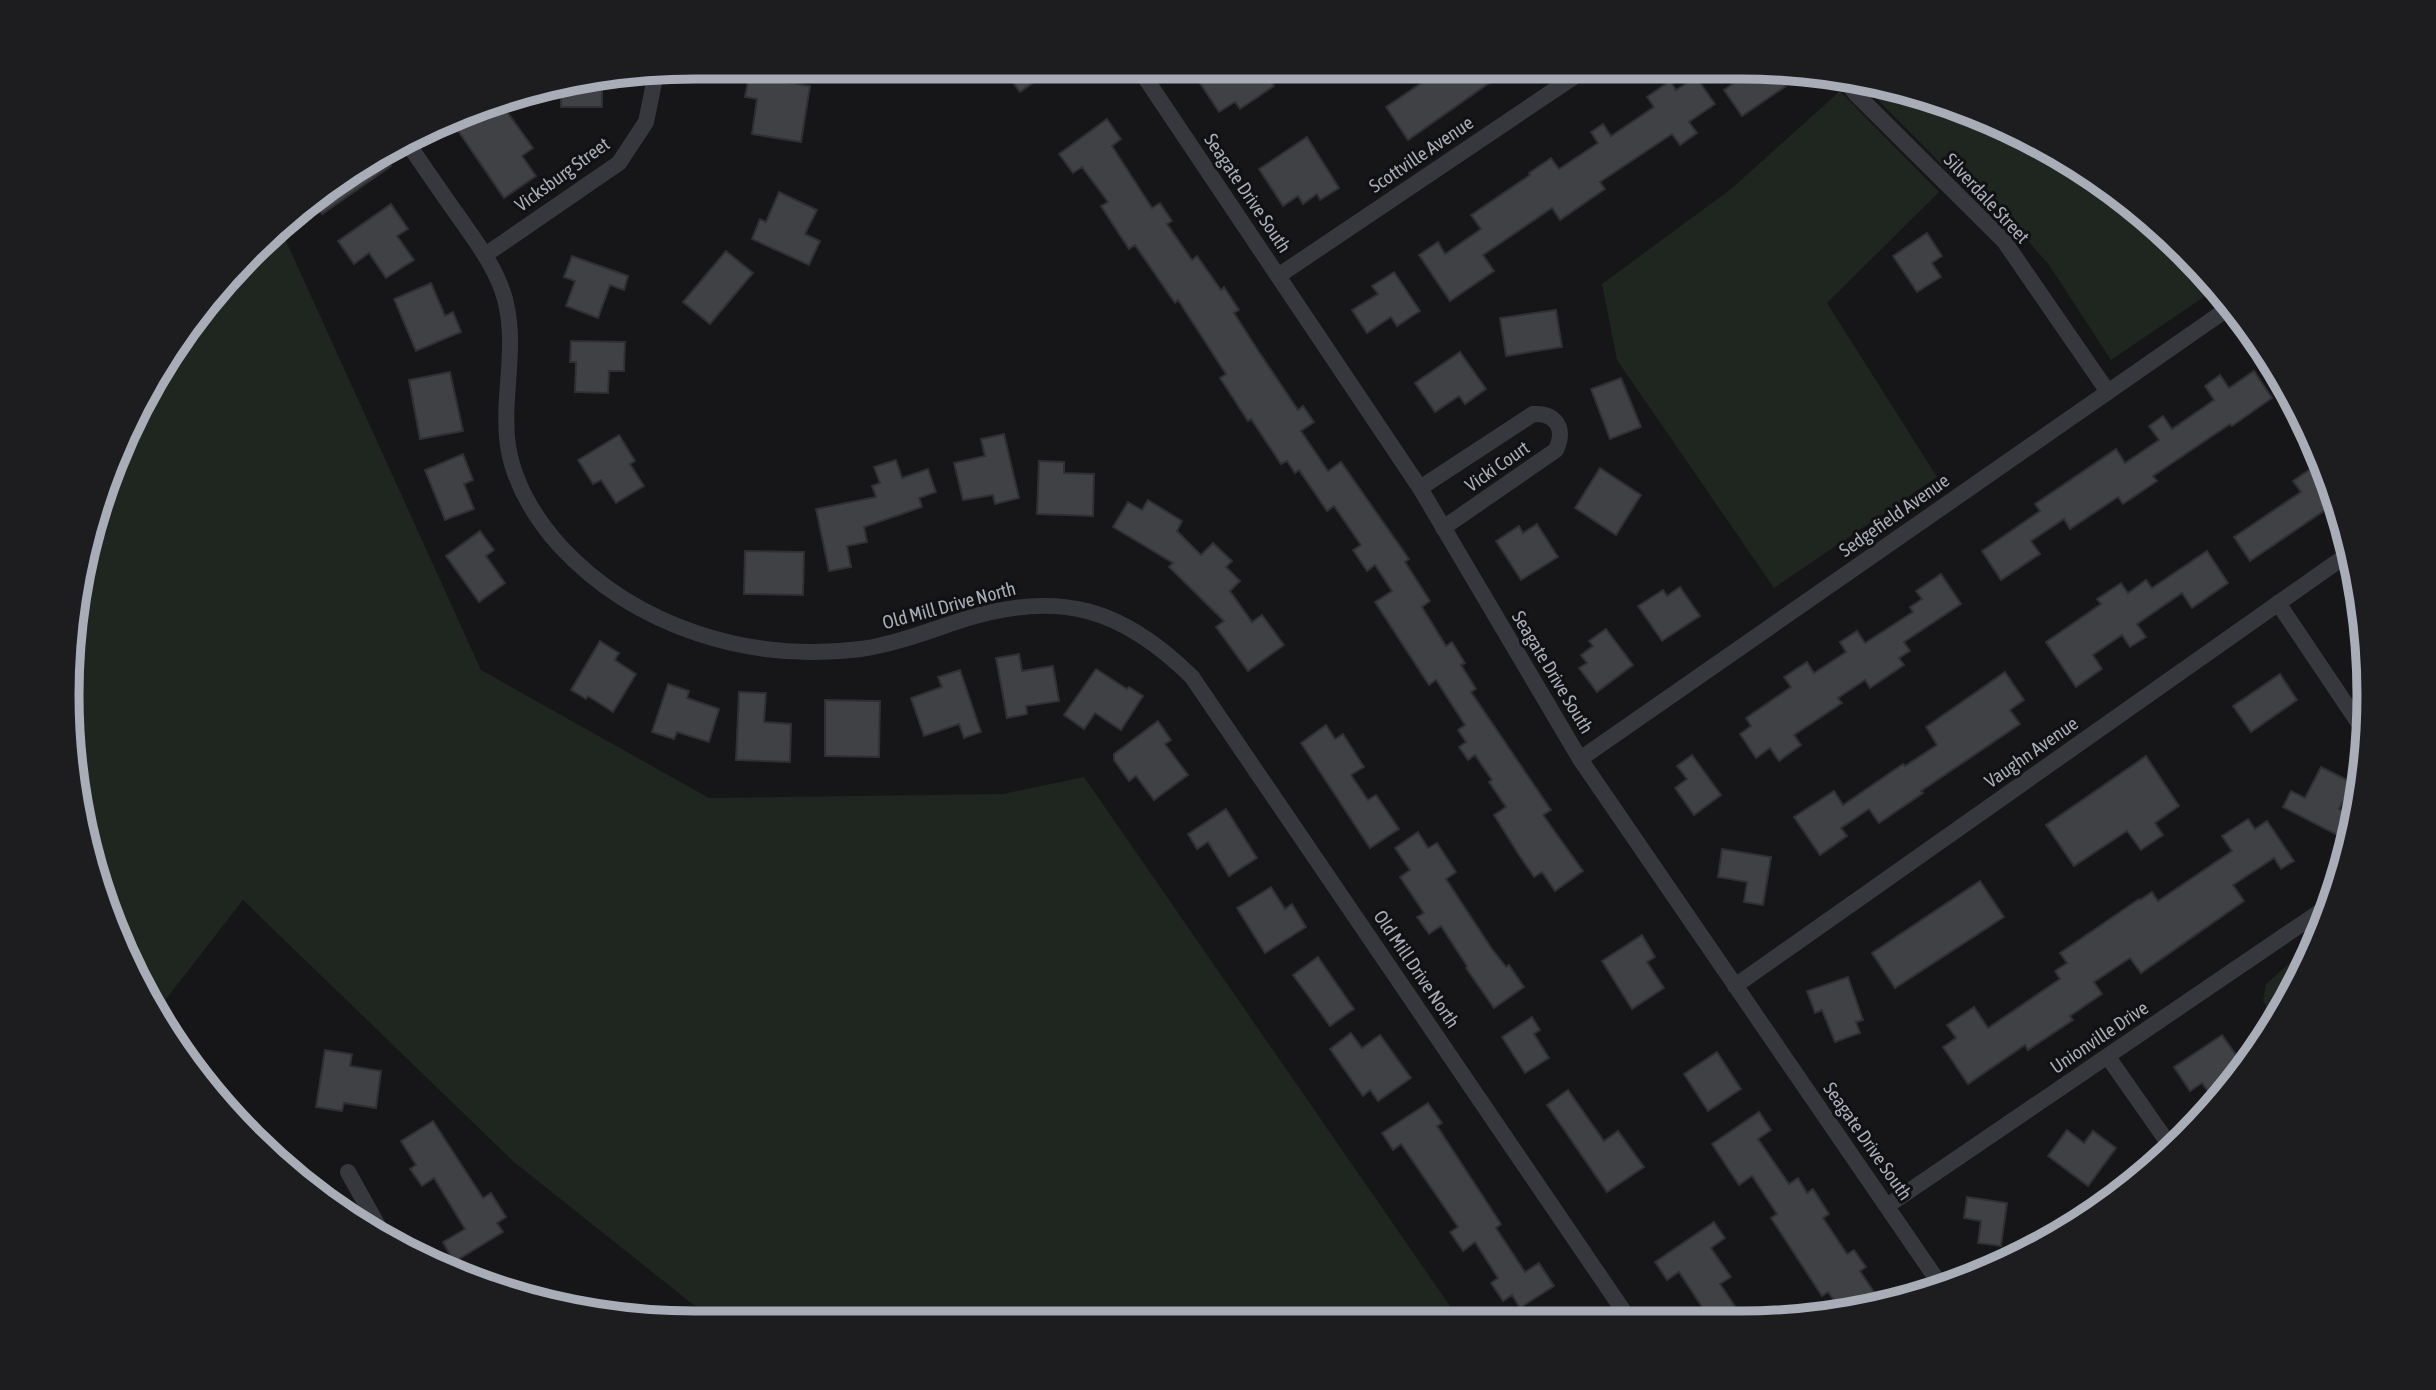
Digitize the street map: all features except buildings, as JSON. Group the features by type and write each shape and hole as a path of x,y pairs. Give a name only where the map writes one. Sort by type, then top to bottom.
{"street":[{"name":"Seagate Drive South","path":"1146,79 1420,488 1580,760 1937,1280"},
{"name":"Scottville Avenue","path":"1278,276 1571,79"},
{"name":"Vicksburg Street","path":"485,255 619,163 646,122 655,80"},
{"name":"Silverdale Street","path":"1853,90 2004,241 2108,392"},
{"name":"Old Mill Drive North","path":"411,148 485,255 504,295 509,316 510,349 508,446 521,488 531,508 560,546 587,572 621,598 656,618 694,634 769,650 861,649 1004,609 1035,605 1058,605 1100,614 1123,624 1161,648 1192,677 1624,1311"},
{"name":"Sedgefield Avenue","path":"1580,760 2223,312"},
{"name":"Vicki Court","path":"1420,488 1532,414 1550,416 1556,422 1560,440 1556,450 1443,528"},
{"name":"Vaughn Avenue","path":"1735,986 2341,559"},
{"path":"2278,603 2356,721"},
{"name":"Unionville Drive","path":"1887,1206 2317,914"},
{"path":"2108,1057 2166,1141"},
{"path":"348,1172 376,1222"}],"shaded area":[{"path":"1840,91 1939,192 1827,303 1937,477 1774,588 1617,360 1602,284 1731,189"},
{"path":"1871,93 1939,111 2014,142 2049,161 2116,206 2177,259 2208,294 2111,360 2049,265 1966,170 1955,178"},
{"path":"284,237 481,670 709,798 1003,794 1084,777 1453,1311 701,1311 514,1162 243,900 162,1004 126,931 100,854 84,775 80,735 80,655 84,615 100,536 111,497 142,422 161,387 206,320 259,259"},
{"path":"2300,954 2270,1012 2263,1001 2266,984"}]}
